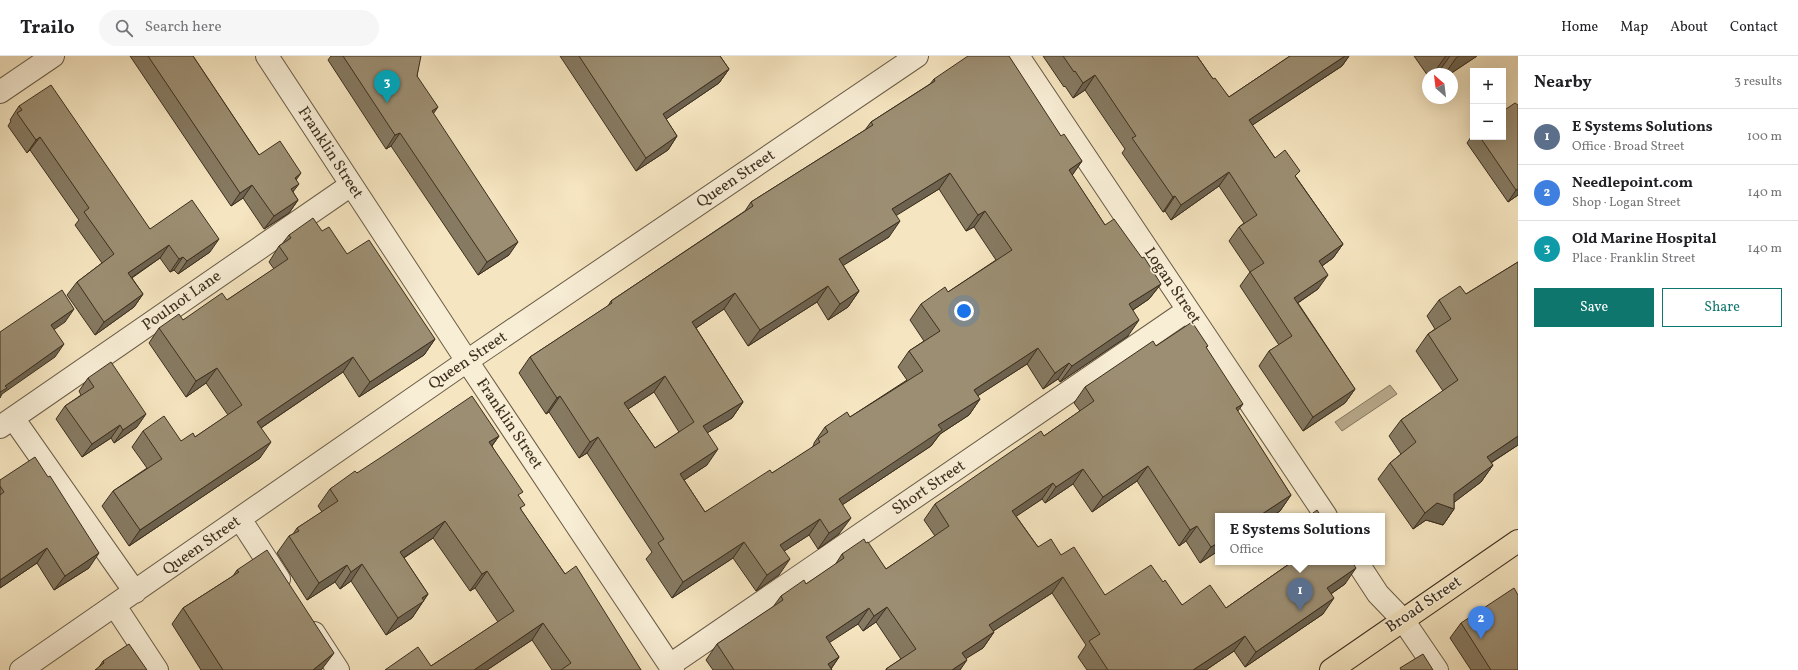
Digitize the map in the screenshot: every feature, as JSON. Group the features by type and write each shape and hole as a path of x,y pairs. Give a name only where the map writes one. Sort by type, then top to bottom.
{"main road":[{"name":"Broad Street","path":"1331,670 1518,541"}],"street":[{"path":"0,92 53,56"},
{"name":"Franklin Street","path":"267,56 671,668"},
{"name":"Queen Street","path":"21,670 467,361 917,56"},
{"name":"Logan Street","path":"1018,56 1324,513"},
{"name":"Poulnot Lane","path":"135,592 7,422 351,185"},
{"name":"Short Street","path":"671,668 1188,310"},
{"path":"240,519 290,596"},
{"path":"1359,565 1378,594 1403,620 1437,670"},
{"path":"115,606 157,670"},
{"path":"304,616 338,670"}],"shaded area":[{"path":"1390,385 1397,394 1342,431 1335,422"}],"building":[{"path":"148,56 193,56 259,155 280,141 301,173 295,178 299,184 291,189 298,200 274,216 252,185 240,193"},
{"path":"343,56 421,56 417,76 438,107 432,111 518,242 487,262 400,133 395,135"},
{"path":"579,56 720,56 729,69 663,114 677,136 646,158"},
{"path":"968,56 1009,56 1061,136 1064,134 1082,161 1069,170 1105,225 1114,219 1142,258 1144,257 1161,284 1129,304 1139,320 1072,366 1069,363 1055,373 1038,348 974,390 980,399 938,425 942,430 839,499 851,518 829,533 820,519 780,545 790,559 767,575 744,542 683,582 658,543 664,539 598,437 590,442 560,396 557,398 530,357 612,303 611,301 753,206 751,202 873,125 871,122 935,81 934,79","holes":["950,173 978,215 985,211 1012,250 948,292 945,287 921,304 940,331 909,351 923,371 850,417 847,412 825,427 828,432 818,439 820,442 772,473 770,470 705,512 680,474 718,449 703,426 743,402 692,322 735,293 760,330 828,286 840,304 859,291 839,259 900,221 892,209","665,376 694,422 655,448 624,403"]},
{"path":"1063,56 1197,56 1213,79 1215,78 1229,97 1290,56 1345,56 1249,120 1275,158 1285,150 1300,171 1295,176 1343,244 1319,261 1328,275 1294,298 1355,389 1313,417 1269,351 1292,336 1250,272 1264,263 1239,227 1257,215 1229,172 1181,205 1175,196 1173,197 1132,138 1136,136 1095,75 1083,83"},
{"path":"51,85 150,229 192,200 219,239 187,261 183,257 179,259 169,245 128,273 143,294 104,322 77,282 114,254 84,212 89,208 40,137 36,140 17,113 22,110 19,106"},
{"path":"1515,103 1518,105 1518,189 1516,190 1482,140 1506,140 1506,109"},
{"path":"313,218 322,231 329,227 347,254 369,240 435,339 370,382 353,357 257,422 271,442 140,530 113,491 162,459 143,431 164,416 181,441 193,433 195,437 242,405 217,368 196,381 159,328 179,314 183,320 222,293 227,300 288,259 279,246 291,238 289,235"},
{"path":"1518,262 1518,436 1487,457 1493,465 1454,494 1454,509 1437,503 1425,513 1390,463 1416,442 1401,420 1458,380 1428,334 1451,319 1439,300 1460,286 1466,294"},
{"path":"62,290 74,309 51,325 64,344 5,386 7,388 0,392 0,332"},
{"path":"1192,322 1208,346 1206,347 1243,404 1236,408 1291,495 1264,513 1215,513 1215,545 1211,547 1197,526 1190,530 1148,466 1103,497 1083,469 1056,487 1053,483 1012,511 1038,547 1051,539 1061,555 1074,547 1105,595 1151,565 1163,582 1165,580 1182,605 1210,585 1226,608 1288,565 1354,565 1356,568 1327,588 1334,598 1256,652 1245,636 1193,670 1108,670 1089,641 1100,634 1063,577 989,625 994,632 962,653 967,660 952,670 887,670 886,669 916,649 887,607 874,616 869,608 826,637 839,657 828,664 832,670 734,670 717,644 783,600 781,596 804,580 806,584 844,558 842,554 864,539 866,543 868,542 886,569 949,526 935,504 1041,431 1044,436 1094,401 1085,387 1153,341 1156,346"},
{"path":"111,362 146,414 123,430 120,425 92,444 65,406 94,387 88,378"},
{"path":"472,396 499,436 489,442 523,492 518,495 525,505 520,508 565,574 576,566 641,670 561,670 571,663 543,623 474,670 385,670 418,647 431,666 514,611 487,571 482,574 445,521 400,552 428,594 422,598 424,601 398,618 362,564 351,572 347,565 319,583 289,536 299,531 297,528 338,501 330,489 355,471 357,473"},
{"path":"35,457 48,477 50,476 99,553 65,576 47,548 0,580 0,495 4,492 0,486 0,480"},
{"path":"267,550 334,653 313,670 223,670 183,608 239,572 237,570"},
{"path":"1514,588 1518,595 1518,670 1491,670 1461,623"},
{"path":"129,644 147,670 95,670 104,663 103,661"},
{"path":"1423,654 1433,670 1401,670 1400,668"}],"place":[{"name":"Old Marine Hospital","path":"387,103"},
{"name":"E Systems Solutions","path":"1300,611"},
{"name":"Needlepoint.com","path":"1481,639"}]}
